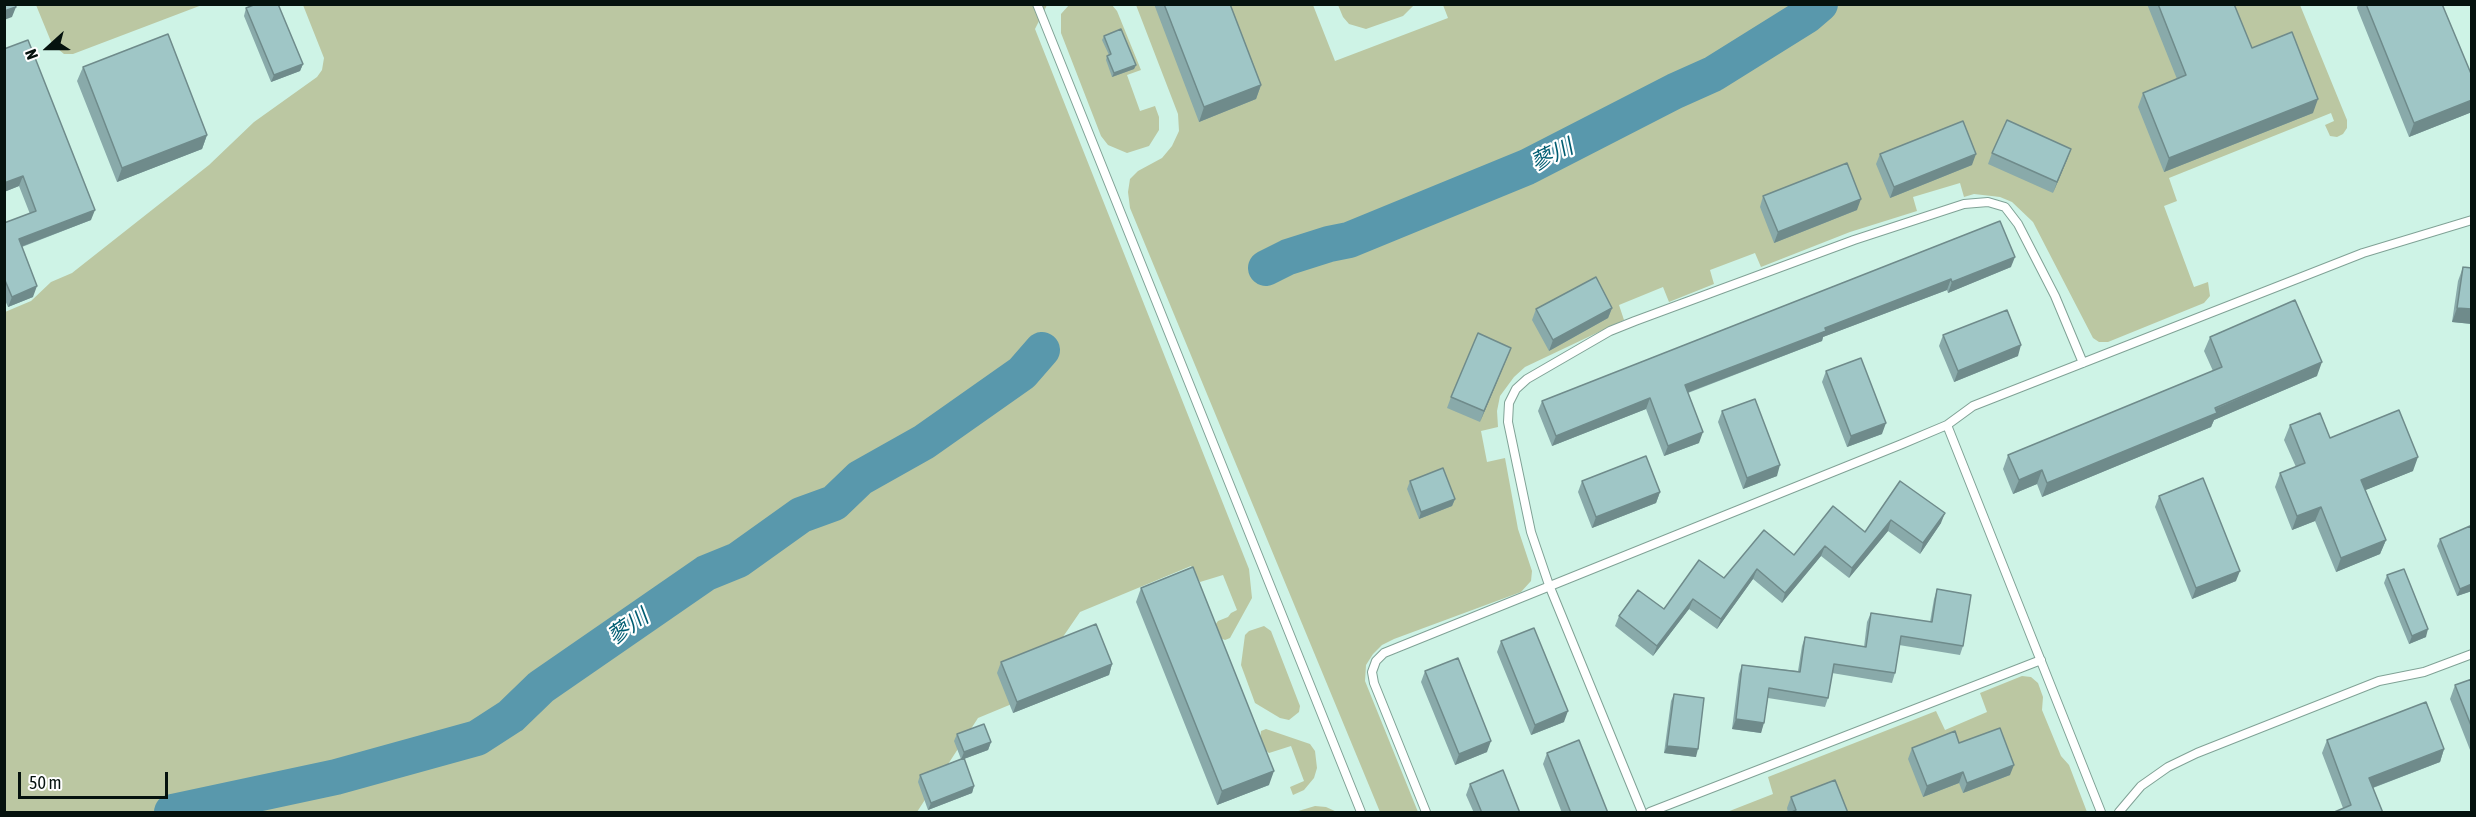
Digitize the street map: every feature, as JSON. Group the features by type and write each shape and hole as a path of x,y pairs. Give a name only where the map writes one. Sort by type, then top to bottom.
{"lane":[{"path":"1037,4 1361,813"},
{"path":"1642,813 1549,585 1531,532 1508,422 1509,403 1516,389 1527,379 1610,331 1854,240 1964,204 1988,202 2005,207 2018,224 2055,296 2083,363"},
{"path":"1426,813 1374,682 1372,672 1376,661 1384,653 1947,425 1973,406 2363,253 2472,220"},
{"path":"1947,425 2101,813"},
{"path":"2119,813 2141,786 2168,767 2197,753 2379,681 2424,672 2472,654"},
{"path":"1650,813 2041,660"}],"green space":[{"path":"36,5 202,5 73,54 64,54 52,44"},
{"path":"303,5 1047,5 1035,29 1249,569 1252,598 1230,638 1225,640 1220,638 1215,625 1237,610 1223,575 1200,582 1191,566 1080,612 1019,701 978,718 917,812 5,812 5,312 31,301 51,282 72,273 209,165 254,122 317,77 322,70 324,58"},
{"path":"1069,5 1112,5 1117,11 1141,70 1127,75 1140,111 1155,106 1159,117 1159,130 1149,146 1127,153 1108,145 1101,136 1061,33 1061,14"},
{"path":"1136,5 1313,5 1335,61 1448,18 1443,5 2300,5 2347,120 2347,128 2337,137 2330,136 2325,125 2334,121 2331,113 2169,178 2177,201 2164,206 2194,287 2208,282 2210,296 2204,303 2108,342 2099,342 2093,338 2033,222 2012,202 2000,197 1974,194 1964,197 1960,183 1913,197 1917,211 1850,232 1761,267 1755,253 1710,270 1714,284 1669,302 1663,287 1619,305 1624,320 1525,367 1514,377 1500,396 1497,411 1498,427 1481,431 1487,462 1505,458 1518,529 1532,571 1531,581 1521,592 1394,639 1382,645 1373,654 1366,665 1365,681 1418,812 1380,812 1130,208 1128,192 1130,179 1138,171 1162,158 1172,146 1179,131 1178,114"},
{"path":"1338,5 1414,5 1403,16 1366,29 1349,24"},
{"path":"1264,626 1271,631 1300,706 1299,712 1289,720 1280,718 1255,703 1241,665 1245,635 1249,631"},
{"path":"2022,676 2031,677 2038,683 2043,697 2042,710 2061,756 2069,765 2087,812 1727,812 1773,794 1768,777 1936,711 1945,730 1987,712 1980,693"},
{"path":"1266,729 1310,744 1315,751 1317,768 1314,778 1304,790 1293,795 1290,787 1304,781 1291,746 1269,753 1264,749 1260,740 1261,731"},
{"path":"1315,806 1326,807 1337,812 1295,812"}],"building":[{"path":"4,4 15,4 16,7 4,11"},
{"path":"256,4 278,4 303,64 274,75 246,8"},
{"path":"1164,4 1230,4 1261,85 1204,107"},
{"path":"2158,4 2234,4 2252,48 2292,32 2318,99 2169,158 2143,93 2186,75"},
{"path":"2366,4 2442,4 2472,76 2472,100 2414,123"},
{"path":"1121,29 1136,65 1114,73 1107,56 1111,54 1104,36"},
{"path":"168,34 207,135 122,168 83,67"},
{"path":"28,40 95,210 19,239 37,286 12,297 4,278 4,223 36,211 23,176 4,183 4,49"},
{"path":"2007,120 2071,149 2057,182 1992,153"},
{"path":"1963,121 1976,154 1894,187 1880,154"},
{"path":"1847,163 1861,199 1778,232 1763,196"},
{"path":"2000,221 2015,257 1952,282 1951,279 1825,328 1826,331 1685,385 1703,432 1668,446 1650,398 1556,436 1542,401"},
{"path":"2463,267 2472,268 2472,309 2457,308"},
{"path":"1596,277 1612,308 1553,340 1536,309"},
{"path":"2295,300 2322,362 2215,408 2217,413 2047,483 2042,470 2019,480 2008,455 2222,367 2210,337"},
{"path":"2007,310 2021,345 1958,371 1943,335"},
{"path":"1478,333 1511,348 1484,411 1451,397"},
{"path":"1861,358 1886,423 1851,436 1826,371"},
{"path":"1755,399 1780,465 1747,478 1722,411"},
{"path":"2399,410 2418,457 2361,480 2386,540 2341,558 2321,507 2297,516 2280,473 2305,463 2290,425 2320,413 2330,438"},
{"path":"1646,456 1660,492 1596,517 1582,481"},
{"path":"1443,468 1455,499 1421,512 1410,481"},
{"path":"2203,478 2240,571 2196,588 2159,496"},
{"path":"1900,481 1945,513 1923,543 1891,520 1852,568 1825,546 1785,593 1757,569 1721,619 1693,599 1657,646 1619,616 1638,590 1664,609 1699,560 1724,578 1764,530 1794,555 1833,506 1865,532"},
{"path":"2470,526 2472,529 2472,584 2460,589 2440,539"},
{"path":"1193,567 1274,771 1222,791 1141,588"},
{"path":"2404,569 2428,629 2412,636 2387,575"},
{"path":"1937,589 1971,595 1963,646 1901,636 1895,673 1834,664 1828,698 1769,688 1764,723 1736,719 1742,665 1800,672 1805,637 1866,647 1871,613 1932,622"},
{"path":"1096,624 1112,664 1017,702 1001,662"},
{"path":"1534,628 1568,711 1535,725 1501,641"},
{"path":"1458,658 1491,741 1459,754 1425,671"},
{"path":"2472,679 2472,728 2455,685"},
{"path":"1674,694 1704,698 1698,749 1667,746"},
{"path":"2426,702 2444,749 2369,778 2383,813 2332,813 2351,805 2327,740"},
{"path":"984,724 991,742 964,752 957,734"},
{"path":"2000,728 2014,765 1967,783 1963,772 1927,786 1912,748 1955,731 1959,743"},
{"path":"1579,740 1608,813 1571,813 1547,753"},
{"path":"964,758 974,786 931,803 920,775"},
{"path":"1503,770 1520,813 1482,813 1470,784"},
{"path":"1835,780 1848,813 1790,813 1796,810 1791,797"}],"waterway":[{"name":"蓼川","path":"1266,268 1288,257 1349,240 1527,167 1713,74 1806,16 1820,4"},
{"name":"蓼川","path":"172,812 336,777 477,738 511,716 541,687 706,573 738,560 801,515 834,503 860,478 924,442 1022,373 1042,350"}]}
